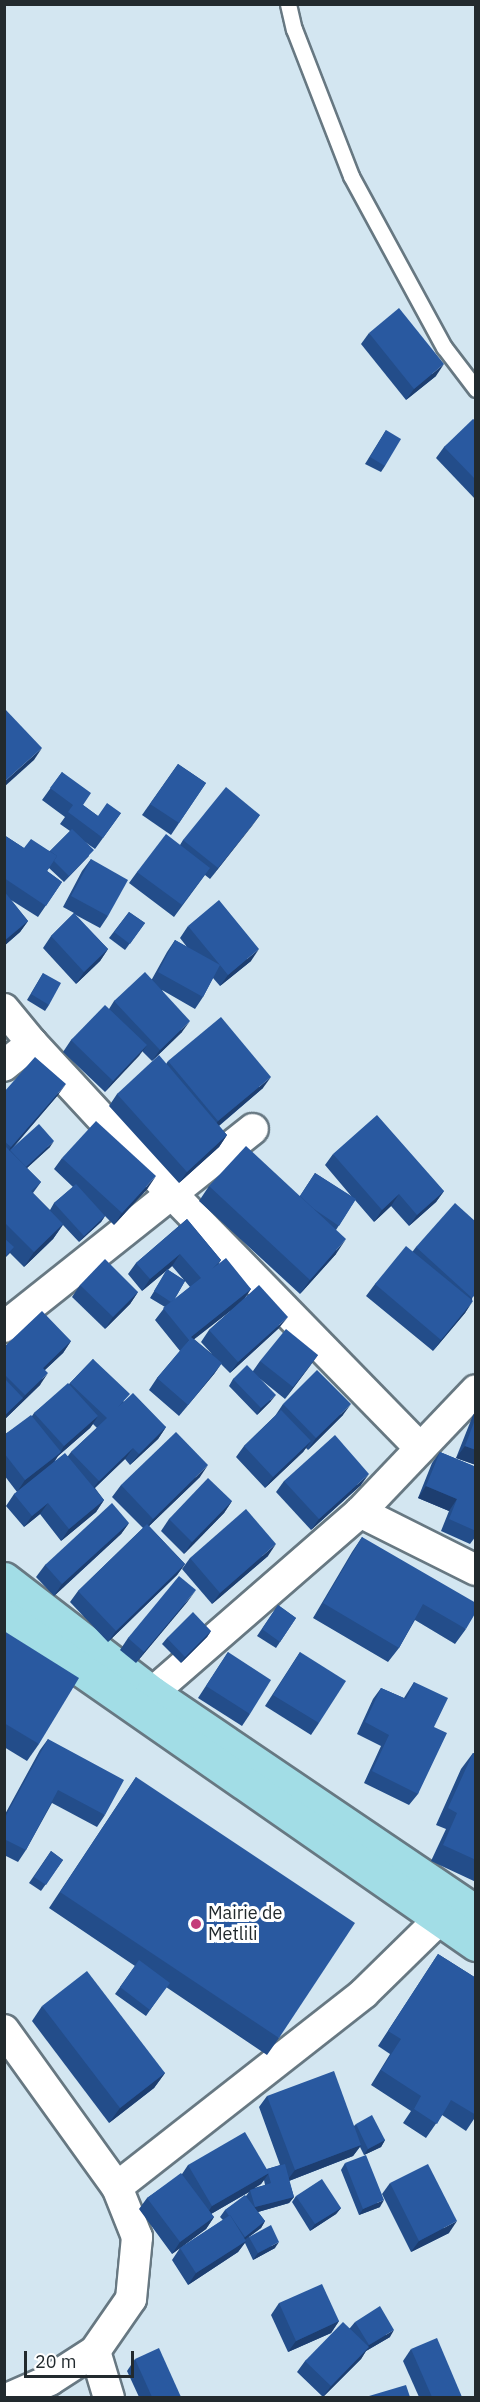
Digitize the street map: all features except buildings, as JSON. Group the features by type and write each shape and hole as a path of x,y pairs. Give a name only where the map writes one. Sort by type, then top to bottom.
{"main road":[{"path":"4,1579 152,1693 458,1910 476,1944"},
{"path":"4,1616 458,1910"}],"street":[{"path":"4,1009 32,1043 172,1196 420,1448"},
{"path":"4,1066 32,1043"},
{"path":"4,1327 172,1196 253,1129"},
{"path":"152,1693 360,1512 476,1390"},
{"path":"360,1512 476,1570"},
{"path":"117,2187 364,1993 458,1910"},
{"path":"4,2030 117,2187 137,2237 131,2299 95,2351 50,2379 9,2397"},
{"path":"95,2351 109,2397"}],"lane":[{"path":"288,4 294,29 351,176 444,347 476,389"}],"place":[{"name":"Mairie de Metlili","path":"196,1924"}]}
